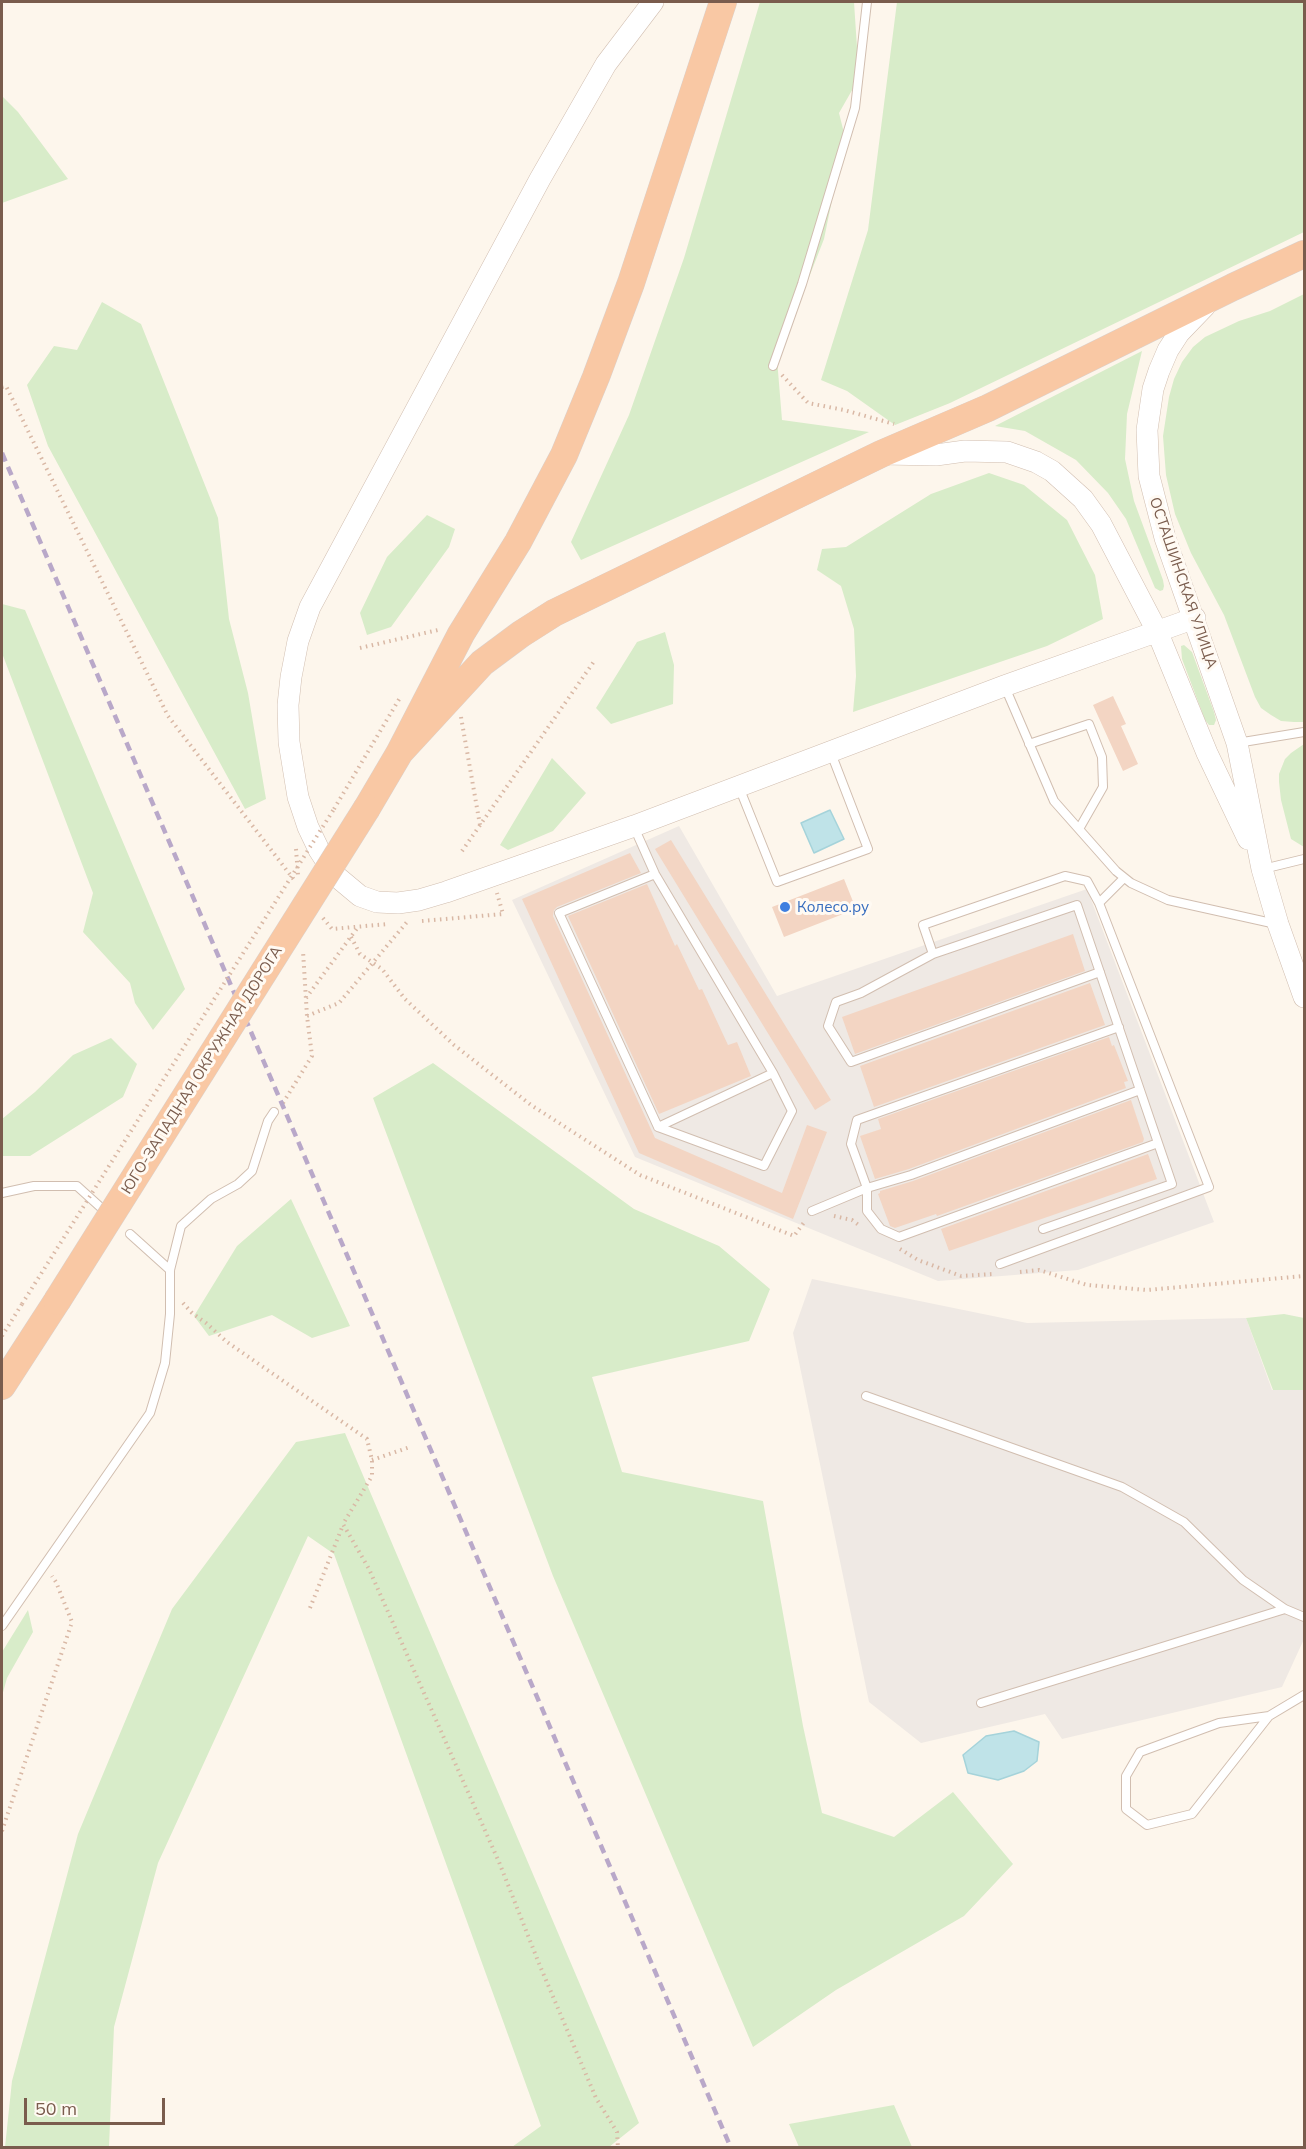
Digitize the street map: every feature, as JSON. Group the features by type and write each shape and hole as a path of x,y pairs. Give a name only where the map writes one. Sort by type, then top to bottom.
{"highway":[{"path":"400,752 461,634 518,542 550,483 576,427 631,284 723,2"},
{"path":"400,752 482,663 554,613 881,454 988,408 1305,254"},
{"name":"ЮГО-ЗАПАДНАЯ ОКРУЖНАЯ ДОРОГА","path":"2,1386 367,808 400,752"}],"street":[{"path":"652,2 606,64 540,179 327,573 310,608 298,641 288,705 289,742 298,797 308,827 319,850 336,876 360,896 377,902 398,903 419,900 492,877 634,826 1004,686 1195,618"},
{"name":"ОСТАШИНСКАЯ УЛИЦА","path":"1233,287 1208,303 1179,333 1168,350 1159,371 1149,409 1147,452 1152,492 1165,538 1237,743 1262,869 1278,924 1300,972 1305,997"},
{"name":"ОСТАШИНСКАЯ УЛИЦА","path":"881,454 936,455 965,451 1007,452 1036,462 1052,471 1083,499 1101,524 1157,631 1207,753 1262,869"},
{"path":"1207,753 1237,743"}],"lane":[{"path":"773,366 802,284 855,108 867,2"},
{"path":"1004,686 1054,801 1124,878 1146,892 1168,900 1278,924"},
{"path":"1029,744 1089,724 1102,757 1103,787 1079,830"},
{"path":"1237,743 1305,732"},
{"path":"739,787 777,882 868,849 831,752"},
{"path":"634,826 655,874 773,1073 792,1111 764,1166 657,1127 559,913 655,874"},
{"path":"1262,869 1305,859"},
{"path":"933,954 923,925 1065,876 1087,881 1099,903 1209,1187 1000,1264"},
{"path":"1099,903 1124,878"},
{"path":"1043,1229 1172,1184 1119,1027 1077,905 933,954 861,993 836,1002 828,1026 850,1062 1100,972"},
{"path":"1119,1027 857,1120 850,1144 867,1188 867,1211 881,1229 899,1237 1158,1143"},
{"path":"657,1127 773,1073"},
{"path":"812,1211 867,1188 1140,1090"},
{"path":"2,1626 150,1413 165,1364 170,1314 170,1270 181,1226 211,1199 238,1184 252,1171 268,1121 274,1112"},
{"path":"2,1193 34,1186 77,1186 115,1221"},
{"path":"130,1234 170,1270"},
{"path":"866,1396 1122,1487 1184,1521 1243,1580 1285,1609 1305,1617"},
{"path":"981,1703 1285,1609"},
{"path":"1269,1716 1219,1723 1140,1752 1126,1776 1126,1809 1147,1825 1192,1814 1269,1716 1305,1695"}],"path":[{"path":"773,366 808,404 844,410 895,424"},
{"path":"2,387 6,386 168,716 298,886"},
{"path":"360,648 442,629 436,639"},
{"path":"462,851 595,660"},
{"path":"2,1336 334,809 407,686"},
{"path":"461,716 480,825"},
{"path":"307,1016 339,1003 407,922"},
{"path":"306,999 358,927"},
{"path":"351,937 360,954 382,969 405,999 463,1052 531,1105 640,1174 794,1236 812,1211 852,1221 861,1226"},
{"path":"288,1096 312,1056 303,959"},
{"path":"899,1248 918,1260 961,1276 994,1274"},
{"path":"170,1270 174,1293 192,1313 236,1349 367,1439 372,1460 372,1476 343,1524 310,1608"},
{"path":"1017,1272 1039,1270 1087,1285 1147,1290 1305,1276"},
{"path":"372,1460 410,1447"},
{"path":"343,1524 369,1569 499,1862 596,2098 617,2132 618,2148"},
{"path":"2,1831 72,1622 56,1582 43,1567"}],"shaded area":[{"path":"679,826 777,996 1087,889 1214,1222 1078,1270 938,1281 635,1157 512,900"},
{"path":"812,1279 1027,1323 1246,1318 1272,1390 1304,1390 1304,1639 1282,1687 1062,1739 1045,1714 921,1743 869,1702 793,1333"}],"green space":[{"path":"760,2 854,2 859,78 839,113 845,137 824,239 777,359 782,420 869,432 581,560 571,542 629,415 684,258"},
{"path":"897,2 1304,2 1304,232 950,403 895,425 847,391 821,380 868,230"},
{"path":"2,96 18,112 68,179 2,203"},
{"path":"1304,294 1304,722 1294,722 1281,721 1271,715 1261,708 1255,697 1224,615 1191,553 1175,514 1166,475 1163,436 1174,379 1182,362 1193,347 1205,337 1239,321 1270,311"},
{"path":"102,302 141,324 218,518 229,619 248,693 266,799 245,809 48,446 27,385 54,346 77,350"},
{"path":"1142,351 1127,414 1125,459 1134,501 1163,580 1163,590 1160,591 1155,588 1126,519 1108,493 1076,460 1025,431 995,426"},
{"path":"989,473 1024,485 1067,520 1095,575 1103,619 1047,646 853,712 856,676 854,629 841,586 817,570 822,549 846,547 931,494"},
{"path":"427,515 455,529 449,547 391,627 367,635 360,613 387,557"},
{"path":"2,604 25,610 185,989 153,1030 135,1003 130,983 83,932 93,893 2,653"},
{"path":"665,632 674,665 673,704 611,724 596,708 637,642"},
{"path":"1184,645 1192,652 1214,712 1216,720 1214,725 1209,725 1205,720 1182,659 1181,646"},
{"path":"1304,744 1304,847 1291,839 1281,800 1279,774 1285,759"},
{"path":"552,758 586,793 553,831 508,850 500,845"},
{"path":"111,1038 137,1064 123,1097 30,1156 2,1156 2,1119 35,1092 73,1055"},
{"path":"433,1063 634,1209 719,1246 770,1289 749,1341 592,1377 622,1472 763,1501 803,1726 822,1813 894,1837 953,1792 1013,1864 964,1916 836,1990 753,2047 553,1576 373,1098"},
{"path":"291,1199 350,1326 312,1338 272,1315 209,1336 194,1316 237,1246"},
{"path":"1284,1314 1304,1318 1304,1390 1273,1390 1246,1318"},
{"path":"345,1433 639,2123 609,2147 512,2147 541,2126 334,1554 308,1536 158,1863 114,2027 109,2147 5,2147 12,2081 78,1834 172,1609 296,1442"},
{"path":"28,1610 33,1632 7,1678 2,1696 2,1652"},
{"path":"894,2105 912,2147 799,2147 789,2124"}],"water":[{"path":"830,810 844,839 814,853 801,823"},
{"path":"1014,1731 1039,1742 1037,1761 1024,1771 998,1780 968,1773 963,1755 986,1736"}],"building":[{"path":"1113,696 1126,724 1121,726 1138,764 1123,771 1093,705"},
{"path":"671,840 831,1100 815,1110 655,849"},
{"path":"630,853 641,873 557,907 553,916 655,1138 782,1193 807,1125 827,1132 793,1219 639,1153 522,899"},
{"path":"844,879 856,909 784,937 772,907"},
{"path":"647,884 675,946 677,944 699,990 702,989 728,1045 737,1042 751,1076 659,1114 568,916"},
{"path":"1073,934 1085,971 855,1054 842,1017"},
{"path":"1090,983 1105,1025 874,1107 860,1066"},
{"path":"1109,1037 1128,1081 1124,1082 1126,1088 909,1169 875,1179 860,1136 881,1129 878,1119"},
{"path":"1131,1100 1143,1142 937,1216 936,1214 895,1228 890,1226 878,1194 880,1191 913,1181"},
{"path":"1148,1154 1157,1179 949,1251 941,1229"}],"railway":[{"path":"2,453 731,2148"}],"place":[{"name":"Колесо.ру","path":"785,907"}]}
